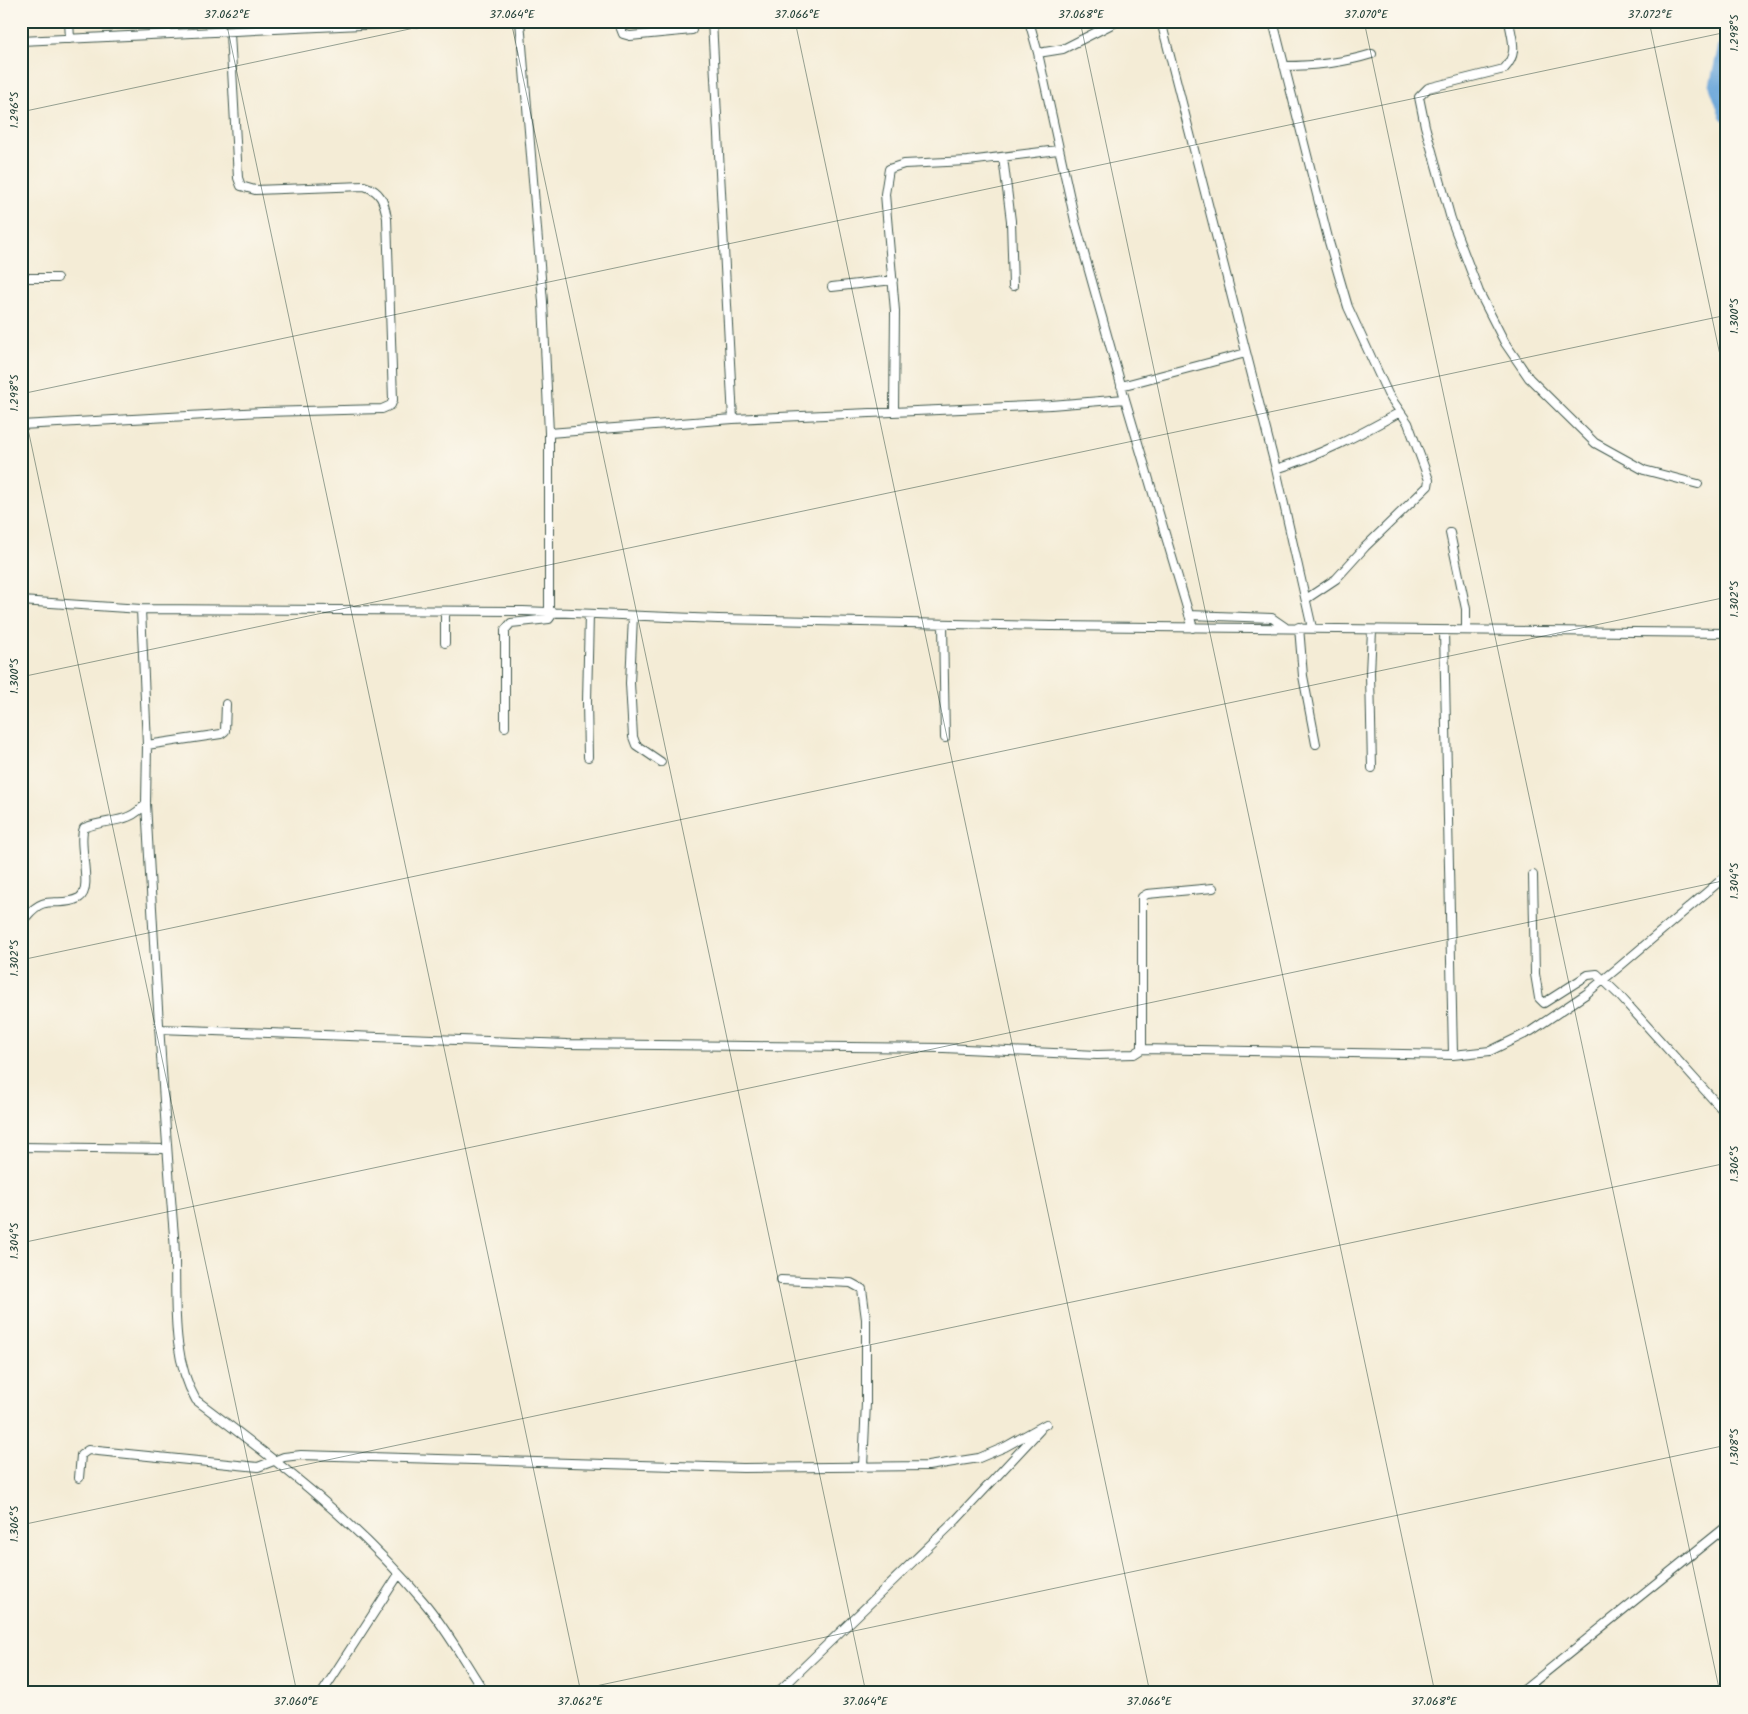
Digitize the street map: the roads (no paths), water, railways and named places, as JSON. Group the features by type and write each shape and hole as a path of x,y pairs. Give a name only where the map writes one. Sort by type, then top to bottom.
{"street":[{"path":"69,21 70,39"},
{"path":"21,41 230,33 448,21"},
{"path":"505,727 506,630 511,623 549,619 552,612 549,433 543,302 520,21"},
{"path":"618,21 623,34 630,36 692,30"},
{"path":"712,21 733,419"},
{"path":"1029,21 1076,222 1122,386 1124,400 1193,628"},
{"path":"1038,53 1063,49 1118,21"},
{"path":"1161,21 1276,469 1312,628"},
{"path":"1273,21 1325,227 1348,307 1388,394 1408,423 1429,480 1428,486 1365,547 1336,579 1306,599"},
{"path":"1508,21 1515,52 1512,61 1504,69 1428,88 1419,97 1425,126 1451,219 1478,292 1505,343 1529,378 1595,443 1644,470 1698,484"},
{"path":"21,425 264,412 382,409 391,405 393,400 393,363 387,218 384,203 380,194 364,186 255,190 241,186 238,178 230,33"},
{"path":"1284,66 1311,66 1352,60 1372,54"},
{"path":"894,411 895,311 885,194 889,169 904,164 1058,150"},
{"path":"1003,156 1011,221 1013,286"},
{"path":"21,278 57,278"},
{"path":"832,286 893,280"},
{"path":"1122,386 1246,353"},
{"path":"549,433 733,419 1124,400"},
{"path":"1276,469 1306,460 1347,442 1400,412"},
{"path":"1450,533 1466,609 1466,630"},
{"path":"21,601 141,609 552,612 633,616 943,624 1727,633"},
{"path":"141,609 147,745 146,802 166,1150 174,1238 178,1335 190,1389 196,1400 275,1460 359,1531 424,1602 485,1693"},
{"path":"445,643 446,612"},
{"path":"588,757 589,614"},
{"path":"1189,614 1272,618 1285,627"},
{"path":"633,616 630,683 633,737 636,745 661,762"},
{"path":"943,624 945,738"},
{"path":"1299,627 1303,676 1316,744"},
{"path":"1372,630 1370,673 1372,768"},
{"path":"1444,631 1453,1055"},
{"path":"147,745 221,734 225,731 226,704"},
{"path":"26,916 35,906 43,902 70,901 81,897 85,892 86,880 80,836 84,828 96,823 116,822 138,814 146,802"},
{"path":"159,1029 567,1044 944,1048 1098,1055 1134,1054 1142,1049 1453,1055 1490,1051 1531,1031 1604,979 1727,875"},
{"path":"1533,876 1535,974 1539,998 1544,1002 1588,975 1597,974 1604,979 1727,1115"},
{"path":"1142,1049 1142,897 1154,893 1213,888"},
{"path":"21,1147 166,1150"},
{"path":"781,1280 852,1283 862,1289 866,1319 866,1403 863,1466"},
{"path":"79,1478 81,1455 88,1450 258,1467 275,1460 302,1456 743,1468 928,1466 979,1458 1005,1447 1046,1424 956,1520 776,1693"},
{"path":"1520,1693 1727,1526"},
{"path":"322,1693 398,1574"}],"waterway":[{"path":"1727,41 1717,86 1727,114"}]}
